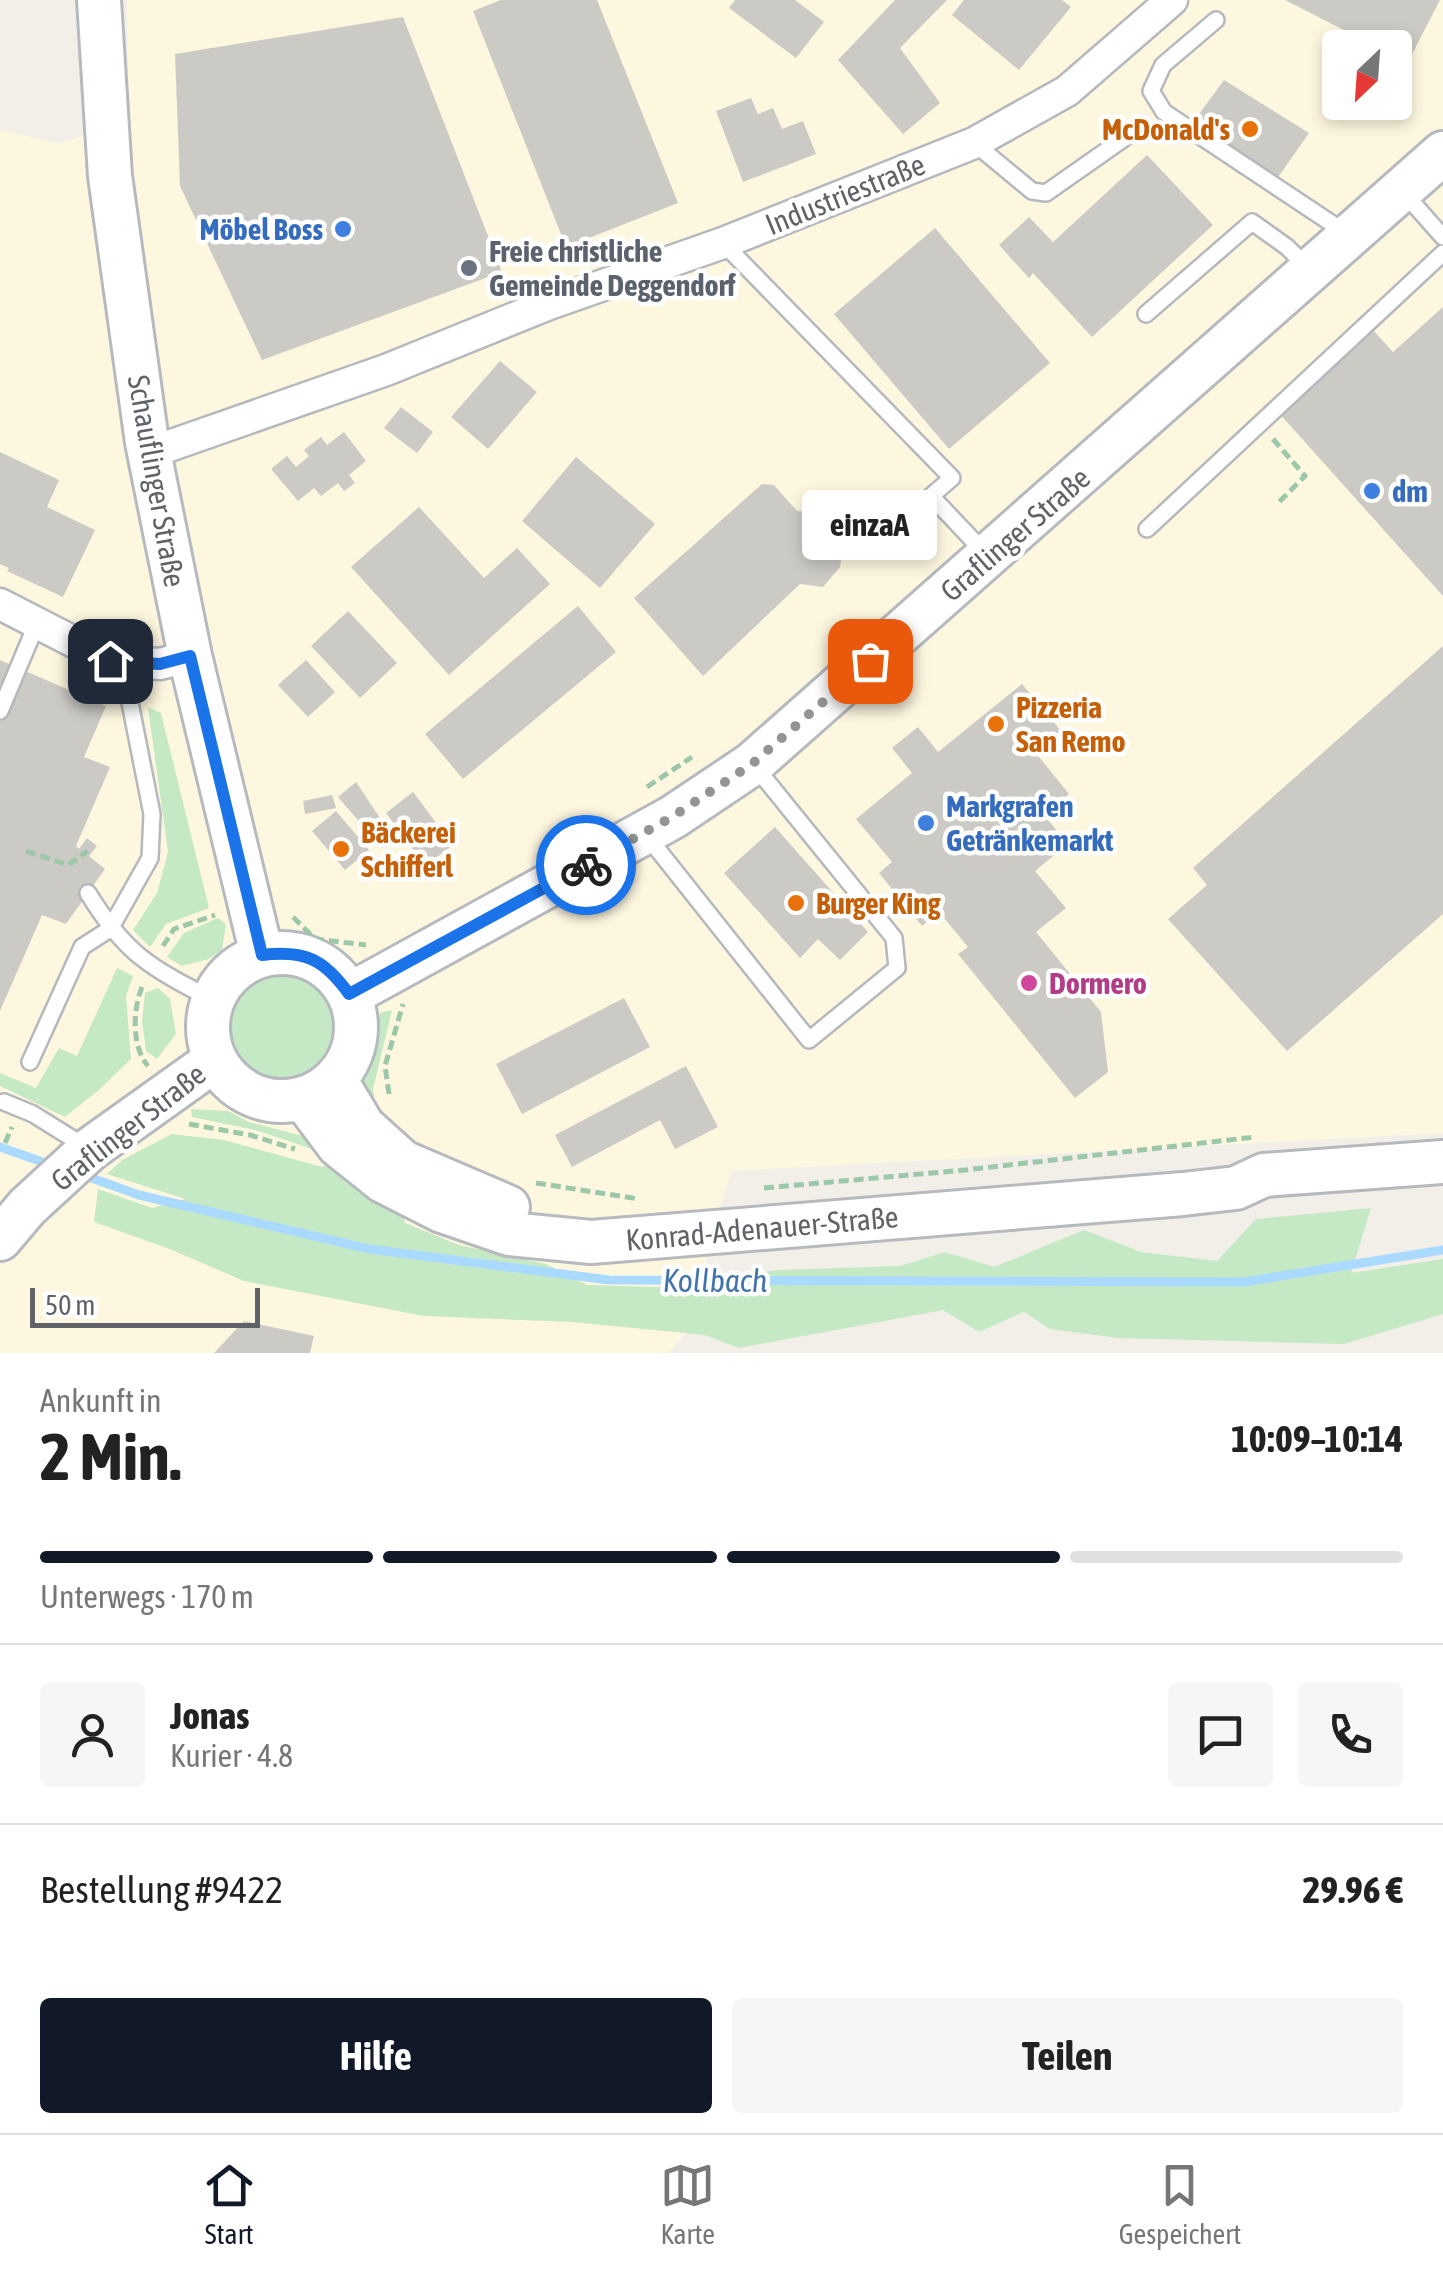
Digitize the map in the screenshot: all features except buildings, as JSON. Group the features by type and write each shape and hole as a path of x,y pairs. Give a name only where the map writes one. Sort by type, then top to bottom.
{"street":[{"name":"Schauflinger Straße","path":"99,0 110,176 149,454 190,656 262,955"},
{"name":"Industriestraße","path":"149,454 723,243 974,142 1067,90 1172,0"},
{"name":"Graflinger Straße","path":"349,994 641,814 752,764 1443,154"},
{"path":"0,604 110,661 160,664 190,656"},
{"path":"288,952 313,959 334,973 349,994 356,1019 355,1045 319,1088 278,1101 252,1095 230,1081 215,1060 208,1034 213,1000 220,984 239,966 262,955 288,952"},
{"name":"Graflinger Straße","path":"0,1239 89,1150 215,1060"},
{"name":"Konrad-Adenauer-Straße","path":"319,1088 338,1144 382,1181 442,1211 509,1234 591,1242 1236,1188 1268,1155 1443,1162"}],"lane":[{"path":"1216,20 1163,65 1151,91 1164,112 1351,236"},
{"path":"974,142 1032,192 1046,193 1133,132"},
{"path":"1402,190 1443,237"},
{"path":"1146,314 1252,222 1287,247 1312,272"},
{"path":"723,243 952,478 931,496 988,556"},
{"path":"1147,529 1443,253"},
{"path":"0,711 37,624"},
{"path":"30,1062 82,947 110,929 150,858 152,814 122,662"},
{"path":"641,814 810,1040 896,968 894,938 752,764"},
{"path":"88,892 110,929 150,967 213,1000"},
{"path":"4,1102 34,1114 89,1150"}],"path":[{"path":"1259,424 1305,476 1278,503"},
{"path":"641,814 706,748"},
{"path":"26,851 68,864 82,854 71,858"},
{"path":"287,904 292,916 315,939 374,948"},
{"path":"164,945 174,929 220,914"},
{"path":"142,986 134,1004 142,1060"},
{"path":"391,1107 385,1066 392,1034 404,1010 403,1002"},
{"path":"181,1113 189,1124 250,1135 301,1152"},
{"path":"753,1189 965,1170 1268,1155"},
{"path":"531,1182 637,1200 656,1198"}],"shaded area":[{"path":"127,0 1443,0 1443,1133 731,1171 685,1335 668,1353 0,1353 0,130 59,143 128,123"}],"green space":[{"path":"148,707 161,713 209,908 166,924 150,947 133,930 157,893 168,852"},
{"path":"218,918 226,924 222,950 209,959 182,966 167,957 184,933"},
{"path":"117,968 133,976 126,996 131,1059 65,1117 0,1086 0,1073 36,1088 59,1048 77,1056"},
{"path":"280,975 301,979 319,991 331,1009 335,1030 331,1051 319,1069 301,1081 280,1085 259,1081 241,1069 229,1051 225,1030 229,1009 241,991 259,979"},
{"path":"158,988 170,999 176,1034 157,1059 146,1051 142,1021 145,993"},
{"path":"392,1010 373,1089 376,1109 359,1085 380,1013"},
{"path":"191,1109 228,1111 249,1122 311,1138 318,1151 255,1130 192,1117"},
{"path":"172,1134 224,1140 322,1167 333,1161 401,1208 405,1223 459,1245 546,1264 587,1285 657,1287 778,1270 900,1266 945,1252 994,1267 1084,1230 1141,1252 1217,1261 1256,1219 1371,1208 1351,1273 1443,1259 1443,1314 1344,1344 1118,1338 1050,1329 1024,1312 979,1332 943,1310 739,1348 705,1335 572,1322 424,1316 244,1281 94,1222 98,1189 152,1208 185,1199 107,1174 122,1160"}],"waterway":[{"name":"Kollbach","path":"0,1147 54,1166"},
{"name":"Kollbach","path":"83,1175 139,1195 369,1249 609,1280 1243,1282 1443,1250"}],"way so far":[{"path":"586,865 672,817 752,764 870,661"}],"place":[{"name":"McDonald's","path":"1250,129"},
{"name":"Möbel Boss","path":"343,229"},
{"name":"Freie christliche Gemeinde Deggendorf","path":"469,268"},
{"name":"dm","path":"1372,491"},
{"name":"einzaA","path":"870,661"},
{"name":"Pizzeria San Remo","path":"996,724"},
{"name":"Markgrafen Getränkemarkt","path":"926,823"},
{"name":"Bäckerei Schifferl","path":"341,849"},
{"name":"Burger King","path":"796,903"},
{"name":"Dormero","path":"1029,983"}],"route":[{"path":"110,661 160,664 190,656 262,955 288,952 313,959 334,973 349,994 586,865"}]}
